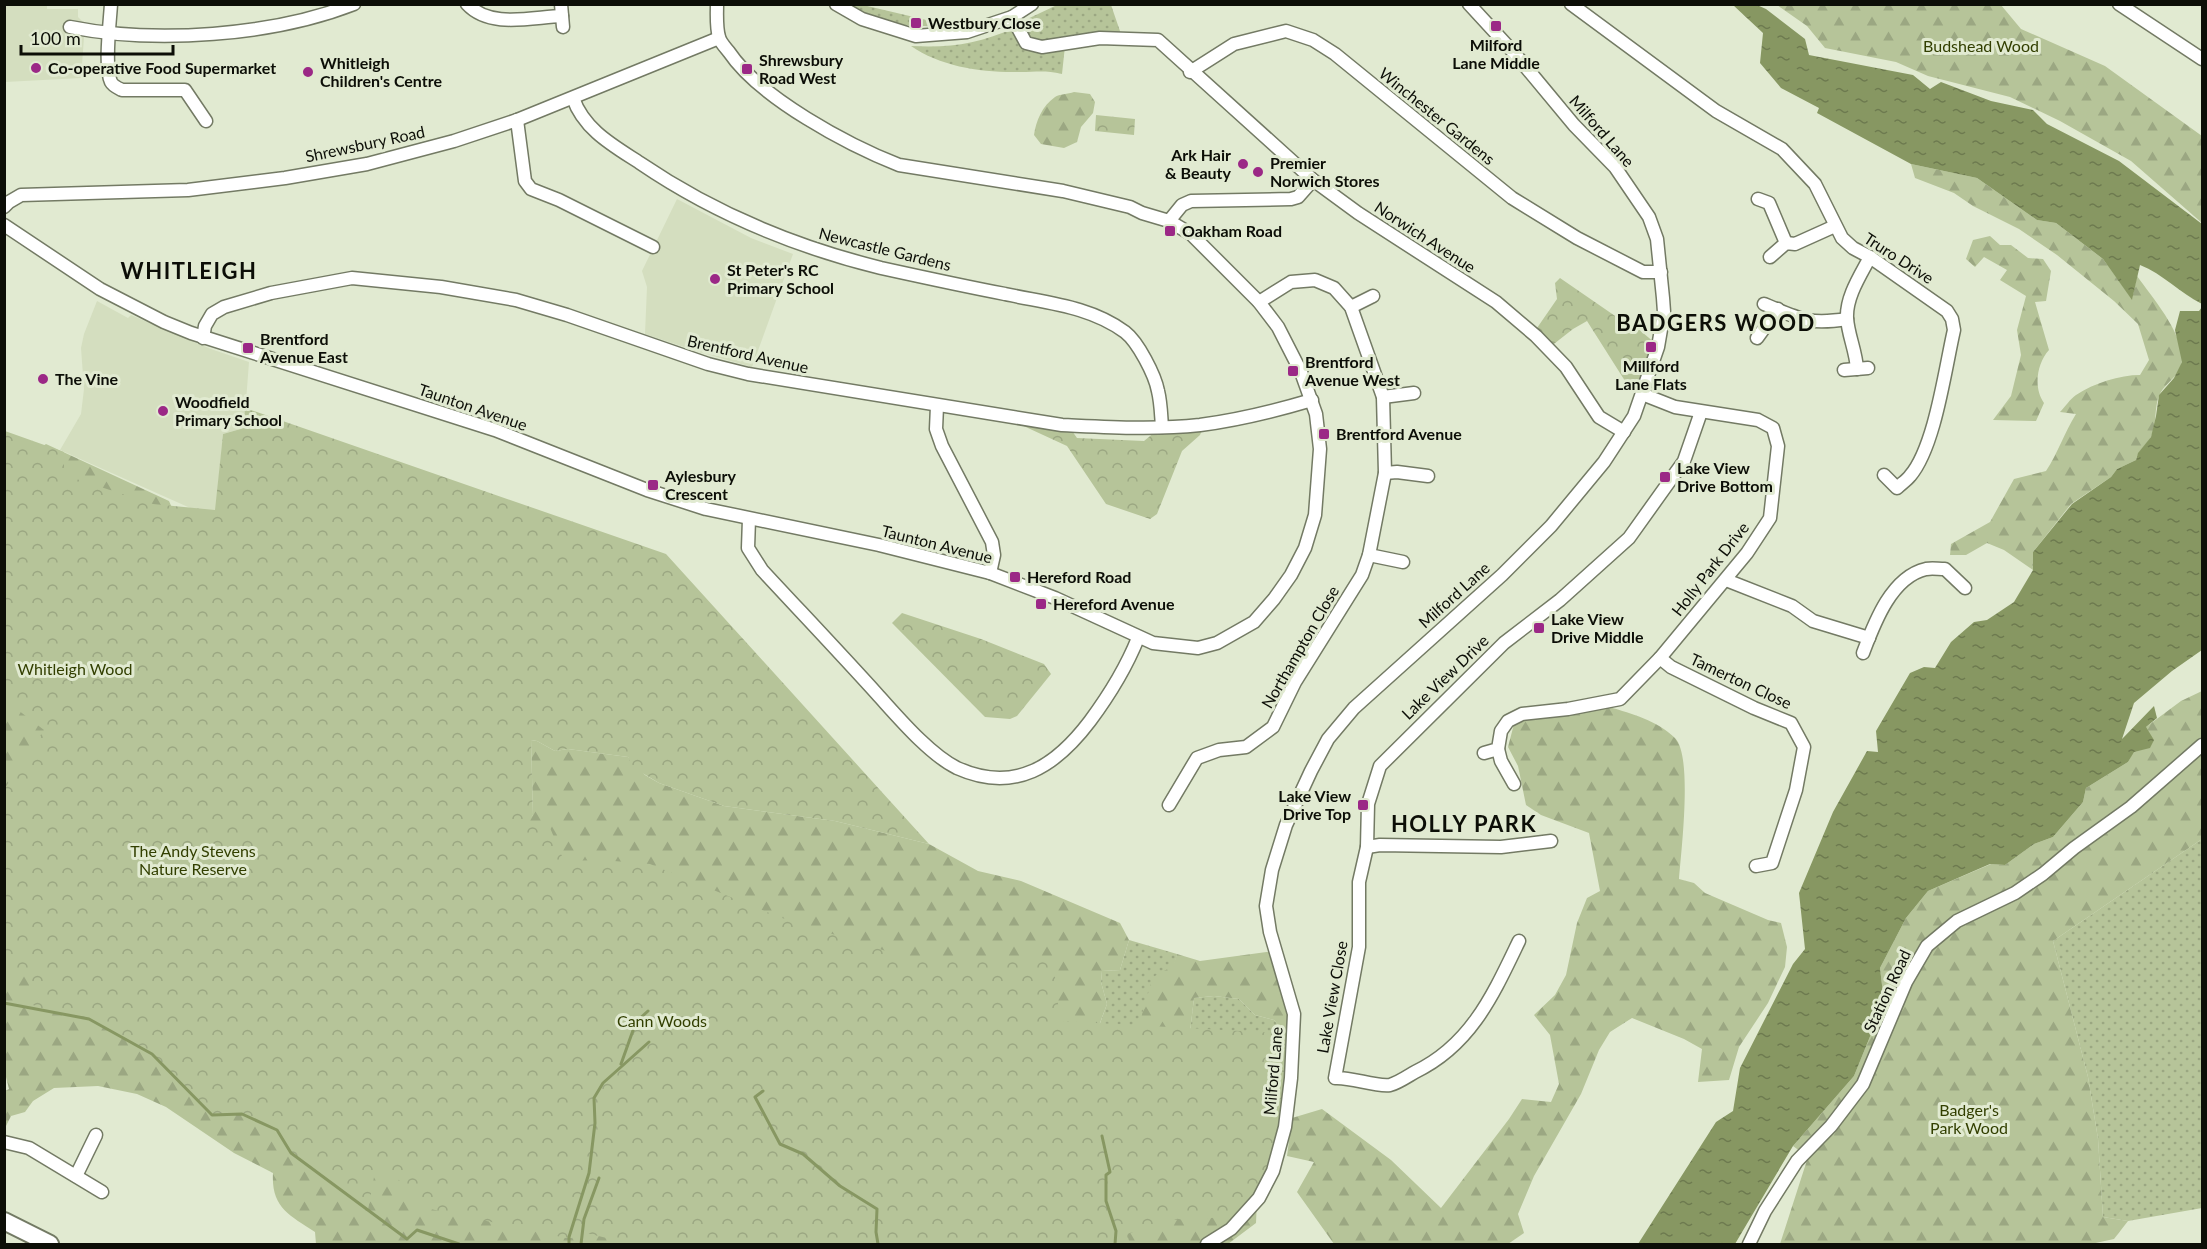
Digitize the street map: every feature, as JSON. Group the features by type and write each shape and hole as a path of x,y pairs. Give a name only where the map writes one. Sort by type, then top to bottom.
{"main road":[{"path":"4,1221 50,1245"}],"street":[{"path":"111,4 110,81 114,87 122,90 184,90 206,121"},
{"path":"70,27 109,33 173,35 236,32 286,24 354,4"},
{"path":"467,4 481,16 495,19 562,16"},
{"path":"717,4 719,38"},
{"path":"836,4 862,19 916,36 967,32 1012,17 1032,4"},
{"name":"Milford Lane","path":"1207,1245 1231,1229 1259,1198 1273,1172 1285,1127 1291,1078 1294,1014 1270,932 1266,906 1272,870 1286,825 1311,771 1328,739 1354,708 1502,575 1551,526 1604,462 1634,416 1658,347 1664,312 1657,239 1649,217 1615,167 1574,124 1469,4"},
{"name":"Truro Drive","path":"1571,4 1716,111 1782,149 1815,184 1835,226 1852,248 1870,257 1947,311 1952,319 1954,330 1931,433 1910,477 1896,488 1884,475"},
{"path":"2120,4 2202,59"},
{"name":"Norwich Avenue","path":"1012,17 1026,43 1042,47 1100,38 1158,40 1190,72 1313,180 1358,213 1496,302 1536,336 1566,367 1599,417 1624,432"},
{"name":"Winchester Gardens","path":"1190,72 1234,44 1286,31 1313,40 1335,54 1512,198 1577,238 1643,272 1661,272"},
{"name":"Shrewsbury Road","path":"4,207 21,195 188,189 285,178 367,164 454,141 517,120 719,38"},
{"name":"Taunton Avenue","path":"4,225 100,289 164,322 203,338 495,430 647,490 706,509 879,545 990,573 1055,598 1153,643 1198,648 1217,643 1254,622 1292,575 1305,548 1315,515 1320,449 1312,400 1301,372 1285,340 1259,302 1191,234 1169,221 1130,207 1099,200 1053,190 918,169 878,157 795,111 751,78 719,38"},
{"name":"Newcastle Gardens","path":"573,98 581,116 609,142 659,176 716,207 764,229 824,252 880,267 1058,304 1100,317 1127,334 1144,357 1158,389 1162,427"},
{"path":"517,120 525,181 531,189 559,200 653,247"},
{"path":"1169,221 1182,205 1191,201 1291,199 1298,197 1313,180"},
{"path":"1758,199 1769,203 1786,243"},
{"path":"1770,257 1786,243 1795,244 1835,226"},
{"path":"1844,370 1863,368 1856,356 1847,320 1848,305 1870,257"},
{"name":"Brentford Avenue","path":"203,338 205,326 212,314 224,307 271,293 352,278 441,287 516,300 567,315 708,364 821,387 1062,424 1162,427 1199,425 1265,414 1312,400"},
{"name":"Northampton Close","path":"1169,805 1197,758 1219,750 1246,747 1273,727 1295,682 1362,575 1369,555 1385,473 1383,397 1351,307 1334,288 1315,280 1291,282 1259,302"},
{"path":"1351,307 1373,296"},
{"path":"1764,304 1809,322 1847,320"},
{"path":"1757,338 1778,309"},
{"path":"1383,397 1414,393"},
{"name":"Holly Park Drive","path":"1498,749 1501,731 1508,721 1522,714 1568,709 1620,699 1660,658 1726,580 1770,518 1778,446 1773,428 1758,420 1675,407 1642,394"},
{"path":"937,406 936,429 942,446 992,542 994,555 990,573"},
{"name":"Lake View Drive","path":"1367,847 1368,804 1380,766 1503,643 1560,600 1629,538 1684,460 1701,412"},
{"path":"1385,473 1428,476"},
{"path":"750,519 748,548 762,570 915,735 956,767 978,774 1002,778 1024,774 1052,762 1075,741 1106,700 1127,664 1138,638"},
{"path":"1369,555 1403,562"},
{"path":"1863,653 1887,601 1907,578 1928,568 1945,569 1965,588"},
{"path":"1726,580 1792,606 1813,621 1869,638"},
{"name":"Tamerton Close","path":"1660,658 1671,666 1754,708 1791,723 1804,747 1796,790 1772,863 1756,866"},
{"name":"Station Road","path":"1749,1245 1764,1211 1797,1161 1831,1126 1863,1084 1906,982 1927,946 1957,921 2015,893 2043,874 2074,848 2131,807 2202,745"},
{"path":"1484,753 1498,749 1501,761 1514,784"},
{"path":"1367,847 1380,845 1501,847 1551,841"},
{"name":"Lake View Close","path":"1367,847 1359,882 1359,947 1335,1078 1390,1085 1443,1057 1479,1018 1519,941"},
{"path":"76,1176 96,1135"},
{"path":"4,1142 29,1148 102,1192"}],"shaded area":[{"path":"4,5 47,5 47,9 78,9 78,17 85,24 81,78 5,82"},
{"name":"St Peter's RC Primary School","path":"677,199 751,238 793,254 752,367 645,334 647,287 642,271"},
{"name":"Woodfield Primary School","path":"97,301 128,318 131,315 211,349 249,362 244,428 223,434 215,519 60,450 81,414 84,389 81,348"}],"green space":[{"path":"846,5 863,5 952,26 897,24 870,17"},
{"path":"1057,5 1111,5 1121,34 1042,44 1028,40 1019,23"},
{"name":"Budshead Wood","path":"1777,5 2001,5 2021,29 2105,66 2202,136 2202,223 2131,161 2060,121 2010,97 1928,76 1896,62 1825,48 1807,26"},
{"path":"1014,28 1025,45 1065,46 1062,74 978,70 949,64 911,46 964,44"},
{"path":"1074,92 1090,94 1095,102 1093,113 1081,127 1077,142 1064,148 1041,144 1034,135 1043,109 1057,96"},
{"path":"1096,115 1135,119 1134,135 1095,131"},
{"path":"1911,164 1977,178 2037,220 2056,223 2103,259 2132,299 2137,276 2166,316 2178,339 2181,366 2159,396 2151,437 2138,453 2136,460 2117,469 2111,477 2071,504 2033,552 2033,570 2004,550 1987,543 1966,555 1950,555 1951,544 1990,522 2014,479 2046,471 2076,414 2060,412 2076,395 2107,380 2140,375 2149,360 2138,324 2114,301 2057,255 2019,229 1973,206 1954,193 1915,178"},
{"path":"1990,236 2000,245 2011,245 2028,258 2043,259 2051,271 2046,301 2035,302 2049,350 2039,369 2038,390 2044,403 2036,421 1993,420 2011,396 2021,355 2017,330 2026,296 2000,280 2007,270 1984,257 1975,267 1966,259 1973,240"},
{"path":"1560,278 1634,329 1636,327 1655,343 1641,391 1632,392 1587,321 1550,347 1537,328 1557,299 1555,283"},
{"name":"The Andy Stevens Nature Reserve","path":"245,408 666,554 929,844 835,821 724,806 659,783 634,768 628,757 568,749 555,751 531,740 533,815 524,827 548,823 564,861 602,860 650,864 779,917 911,959 1053,959 1060,1021 1293,1034 1286,1113 1252,1201 1230,1217 1170,1220 1127,1234 1130,1244 632,1244 573,1230 572,1238 566,1238 421,1207 399,1180 376,1166 368,1210 291,1153 277,1130 242,1114 212,1115 152,1054 89,1019 53,1012 30,1004 29,975 5,972 5,788 44,730 5,700 5,431 64,452 64,475 153,504 215,510 223,434 244,428"},
{"path":"1013,421 1070,428 1077,438 1144,441 1155,432 1203,428 1200,435 1182,451 1157,514 1150,519 1106,504 1067,446"},
{"name":"The Andy Stevens Nature Reserve","path":"46,444 169,501 173,510 489,856 533,815 531,740 555,751 568,749 628,757 645,775 659,783 724,806 835,821 929,844 978,871 1021,881 1120,923 1129,940 1120,970 1102,971 1101,982 1107,1004 1091,1047 1136,1042 1153,977 1173,966 1177,954 1200,961 1274,951 1291,1014 1291,1041 1274,1020 1255,1015 1239,999 1214,996 1194,998 1188,1049 1258,1157 1271,1164 1257,1199 1256,1223 1228,1244 316,1244 315,1232 290,1215 279,1202 273,1185 273,1173 234,1153 166,1107 137,1094 98,1086 54,1088 33,1101 25,1112 11,1116 5,1128 5,1091 9,1089 4,1069 4,514 18,463"},
{"path":"902,613 981,639 1044,664 1051,674 1017,716 1010,719 985,717 892,623"},
{"name":"Badger's Park Wood","path":"2202,691 2202,839 2053,941 2088,1077 2098,1139 2103,1217 2128,1221 2114,1239 2091,1244 1780,1244 1808,1157 1793,1146 1854,1076 1884,1002 1880,968 1906,918 1928,891 1991,864 2005,865 2034,844 2053,837 2083,802 2086,788 2128,762 2146,727 2181,701"},
{"path":"1609,707 1644,718 1660,727 1675,738 1680,748 1685,783 1679,879 1694,883 1705,893 1768,920 1781,923 1787,947 1785,967 1768,1003 1739,1047 1729,1080 1698,1082 1702,1049 1684,1039 1632,1018 1610,1032 1599,1050 1581,1094 1534,1176 1518,1214 1524,1233 1508,1244 1334,1244 1297,1192 1314,1162 1287,1156 1292,1118 1322,1109 1391,1160 1441,1208 1522,1099 1551,1102 1559,1084 1550,1035 1534,1015 1555,995 1566,975 1577,923 1587,898 1600,891 1589,833 1541,815 1526,805 1518,766 1508,747 1514,724 1532,717"},
{"path":"2202,839 2202,1208 2128,1221 2103,1217 2098,1139 2088,1077 2053,941"},
{"path":"1129,940 1177,954 1174,966 1136,1042 1091,1048 1107,1004 1101,982 1102,971 1120,970"},
{"path":"1214,996 1239,999 1255,1015 1274,1020 1291,1041 1188,1049 1194,998"}],"water":[{"path":"1733,5 1757,5 1766,9 1805,39 1809,55 1913,75 1930,89 1941,82 1991,101 2033,110 2047,124 2119,161 2202,224 2202,304 2140,265 2132,300 2103,259 2056,223 2037,220 1977,178 1911,164 1817,113 1819,108 1781,88 1760,63 1763,33"},
{"path":"2202,307 2202,650 2172,671 2134,703 2122,739 2154,706 2157,718 2146,727 2154,740 2150,748 2134,752 2128,762 2086,788 2083,802 2053,837 2034,844 2005,865 1990,864 1928,891 1906,918 1880,968 1884,1002 1854,1076 1793,1146 1735,1244 1638,1244 1716,1122 1733,1111 1740,1068 1793,964 1805,949 1799,893 1833,812 1867,751 1878,752 1876,731 1910,673 1924,667 1935,668 1951,642 1974,622 1987,620 2014,602 2033,570 2033,552 2072,504 2111,477 2117,469 2136,460 2138,453 2151,437 2159,395 2174,378 2182,362 2175,330 2180,311 2199,311"}],"waterway":[{"path":"4,1003 89,1019 152,1054 212,1115 242,1114 277,1130 291,1153 407,1239 417,1230 459,1244"},
{"path":"621,1064 636,1022 648,1011"},
{"path":"569,1244 569,1237 589,1173 595,1123 594,1098 603,1083 649,1042"},
{"path":"763,1091 755,1097 780,1144 803,1154 840,1186 877,1209 878,1244"},
{"path":"1102,1136 1110,1172 1106,1175 1106,1201 1116,1231 1115,1244"},
{"path":"581,1244 584,1219 599,1178"}],"place":[{"name":"Westbury Close","path":"916,23"},
{"name":"Milford Lane Middle","path":"1496,26"},
{"name":"Co-operative Food Supermarket","path":"36,68"},
{"name":"Shrewsbury Road West","path":"747,69"},
{"name":"Whitleigh Children's Centre","path":"308,72"},
{"name":"Ark Hair & Beauty","path":"1243,164"},
{"name":"Premier Norwich Stores","path":"1258,172"},
{"name":"Oakham Road","path":"1170,231"},
{"name":"St Peter's RC Primary School","path":"715,279"},
{"name":"Millford Lane Flats","path":"1651,347"},
{"name":"Brentford Avenue East","path":"248,348"},
{"name":"Brentford Avenue West","path":"1293,371"},
{"name":"The Vine","path":"43,379"},
{"name":"Woodfield Primary School","path":"163,411"},
{"name":"Brentford Avenue","path":"1324,434"},
{"name":"Lake View Drive Bottom","path":"1665,477"},
{"name":"Aylesbury Crescent","path":"653,485"},
{"name":"Hereford Road","path":"1015,577"},
{"name":"Hereford Avenue","path":"1041,604"},
{"name":"Lake View Drive Middle","path":"1539,628"},
{"name":"Lake View Drive Top","path":"1363,805"}],"district":[{"name":"WHITLEIGH","path":"189,271"},
{"name":"BADGERS WOOD","path":"1716,323"},
{"name":"HOLLY PARK","path":"1464,824"}],"park label":[{"name":"Whitleigh Wood","path":"75,669"},
{"name":"Cann Woods","path":"662,1021"}]}
